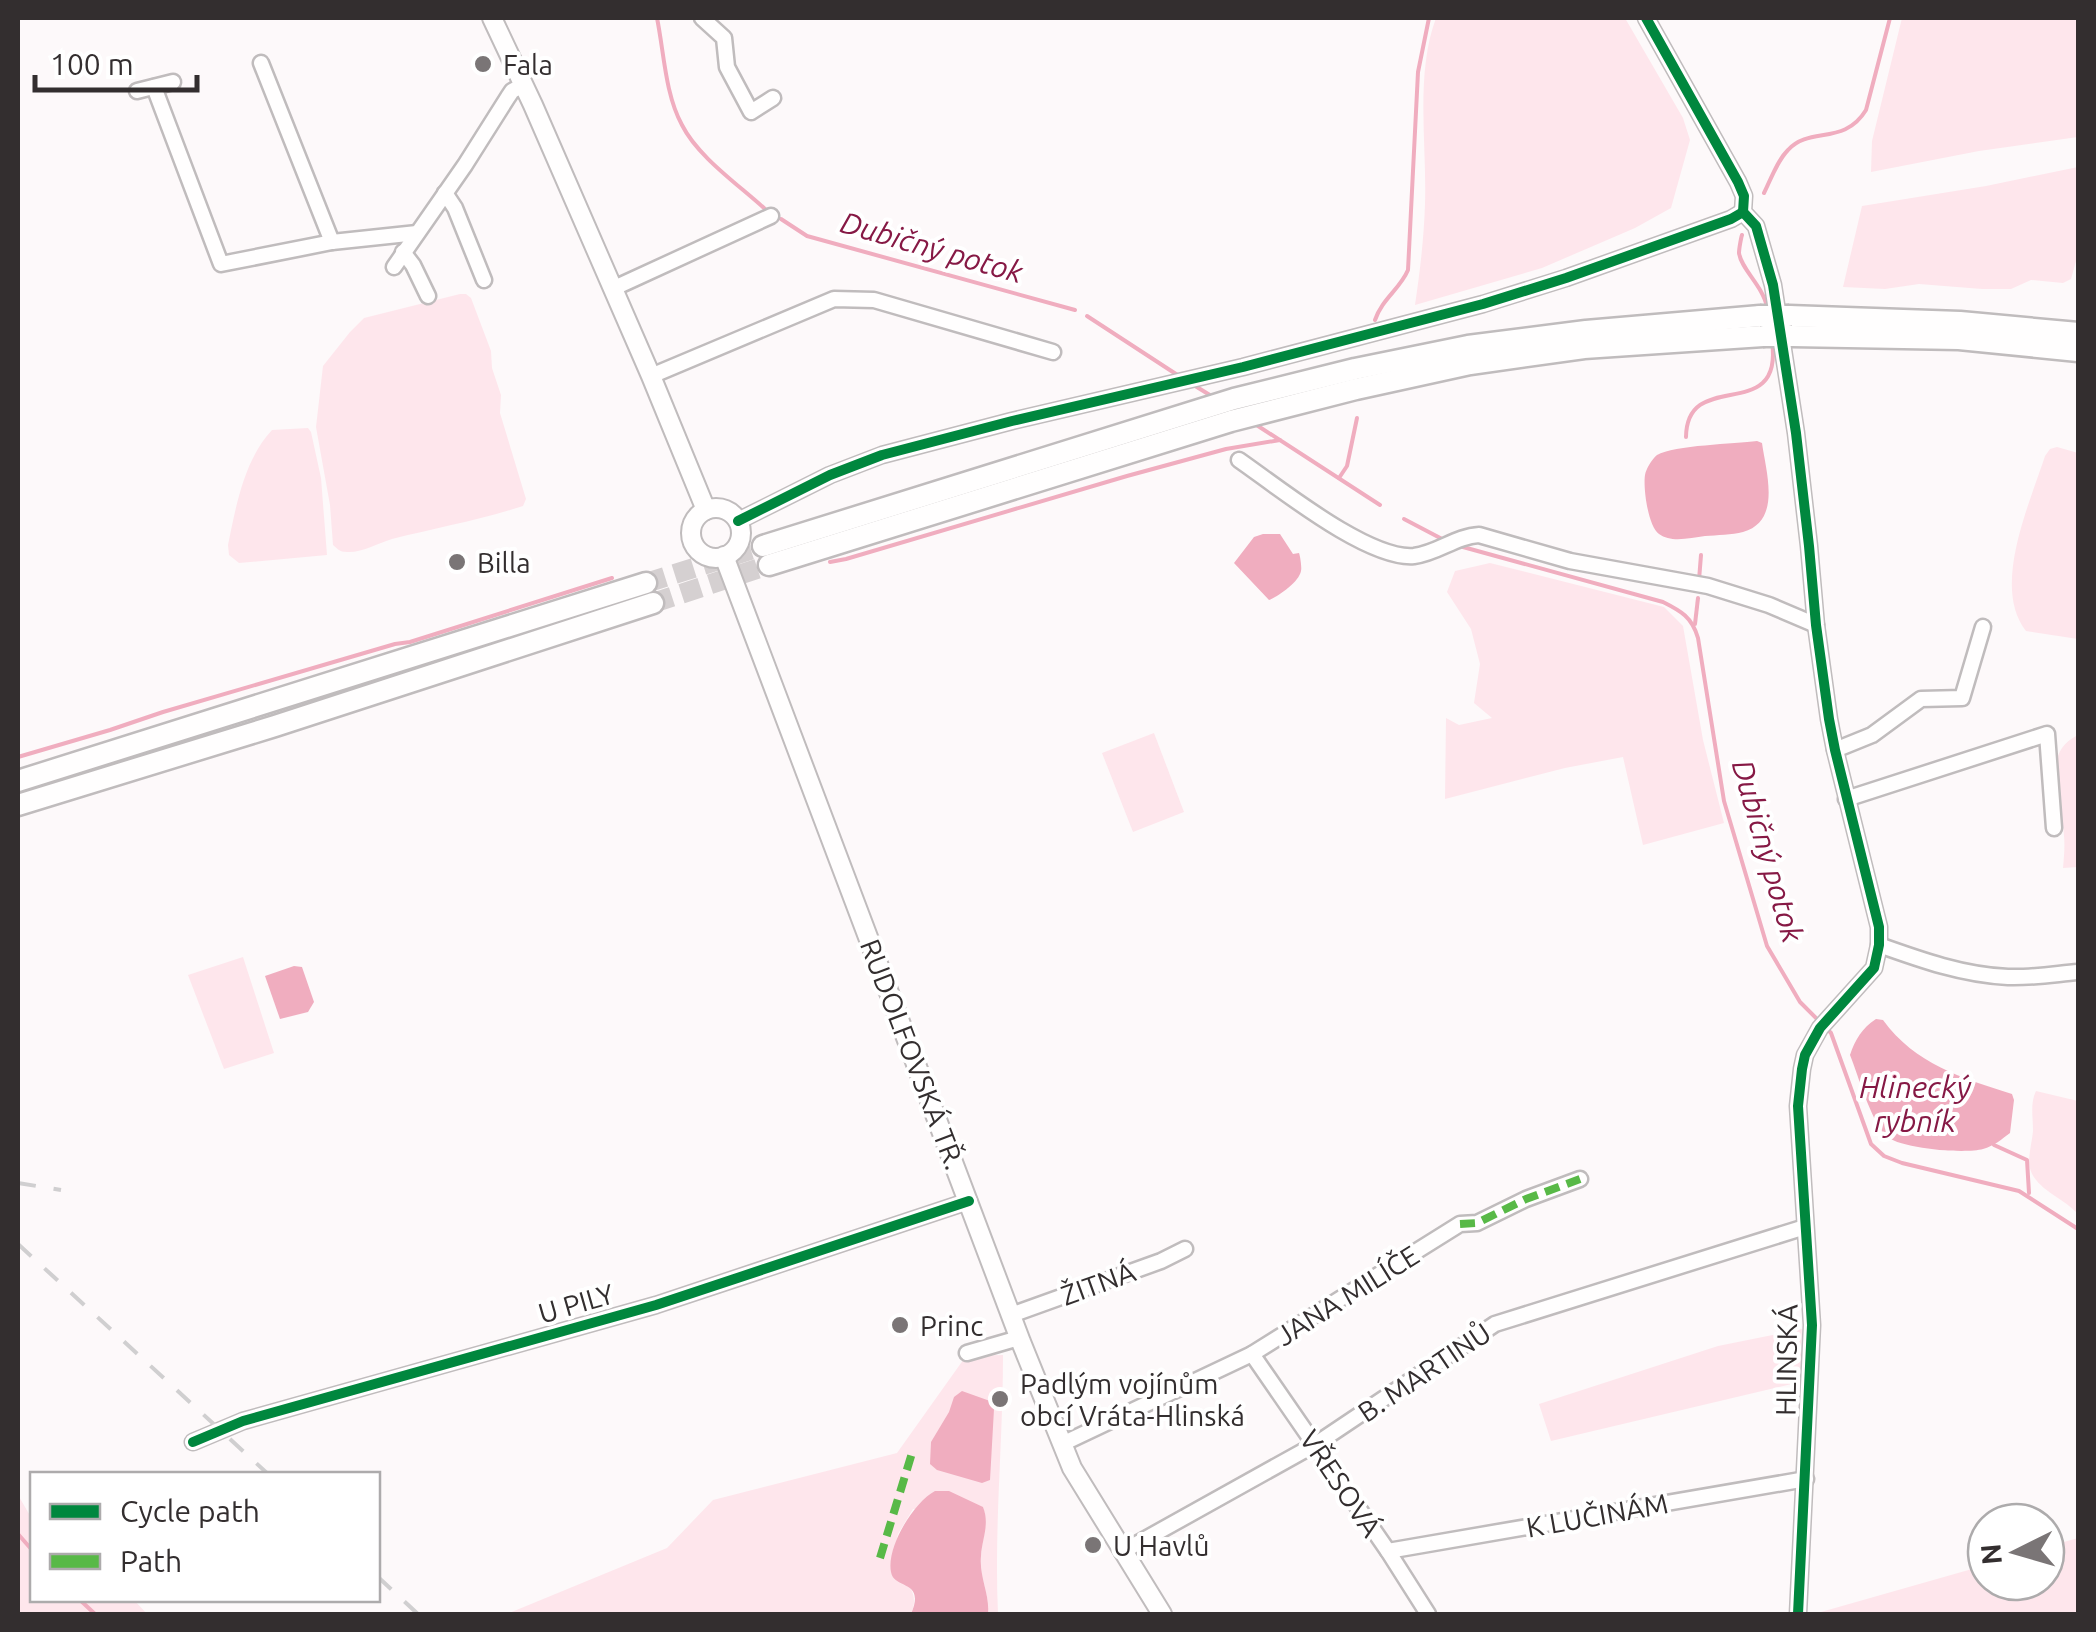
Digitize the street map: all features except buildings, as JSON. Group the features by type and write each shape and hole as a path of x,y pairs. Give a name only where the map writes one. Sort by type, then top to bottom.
{"highway":[{"path":"1762,326 1470,364 1231,421 766,556 1234,399 1468,346 1586,331 1762,326 1960,322 2078,333"},
{"path":"1791,326 2078,351"},
{"path":"18,781 649,593 275,726 18,805"}],"main road":[{"path":"496,19 706,510"},
{"path":"720,508 738,521 737,546 724,556 708,556 694,546 691,530 706,510 720,508"},
{"name":"RUDOLFOVSKÁ TŘ.","path":"724,556 1062,1444 1084,1491 1162,1614"}],"street":[{"path":"702,18 724,38 728,67 751,112 773,98"},
{"path":"1646,18 1738,182 1744,196 1743,212 1756,226 1773,286 1835,750 1879,927 1880,945 1968,973 2010,978 2078,972"},
{"path":"260,63 332,242"},
{"path":"136,90 174,82"},
{"path":"394,267 406,256 417,233 508,97 523,85"},
{"path":"154,87 222,264 332,242 417,233"},
{"path":"445,194 455,208 484,280"},
{"path":"738,521 830,475 882,455 1012,420 1206,376 1499,298 1743,212"},
{"path":"612,288 771,216"},
{"path":"406,256 428,296"},
{"path":"651,376 834,299 874,300 1053,352"},
{"path":"1239,460 1338,529 1385,552 1412,556 1441,550 1467,536 1480,534 1570,561 1708,586 1816,625"},
{"path":"1835,750 1872,735 1922,700 1962,698 1983,628"},
{"path":"1846,798 2047,734 2054,828"},
{"name":"HLINSKÁ","path":"1798,1614 1812,1325 1798,1106 1805,1055 1823,1025 1874,968 1880,945"},
{"name":"JANA MILÍČE","path":"1062,1444 1252,1354 1460,1224 1478,1222 1580,1179"},
{"name":"U PILY","path":"193,1442 242,1420 699,1291 969,1201"},
{"name":"B. MARTINŮ","path":"1122,1552 1316,1444 1495,1324 1805,1228"},
{"name":"ŽITNÁ","path":"1011,1315 1185,1250"},
{"path":"967,1353 1019,1338"},
{"name":"VŘESOVÁ","path":"1252,1354 1428,1614"},
{"name":"K LUČINÁM","path":"1388,1552 1806,1478"}],"shaded area":[{"path":"1436,18 1625,18 1683,118 1690,140 1671,208 1542,268 1415,305 1425,204 1424,86"},
{"path":"1902,18 2078,18 2078,137 1871,172 1872,141"},
{"path":"2078,167 2078,254 2071,279 2063,283 2031,280 2011,289 1919,284 1885,289 1843,287 1862,206"},
{"path":"460,294 471,298 491,351 501,395 500,413 526,499 523,506 358,551 340,551 333,545 316,427 323,366 364,318"},
{"path":"308,428 321,478 327,555 239,563 229,555 228,545 242,484 254,455 272,430"},
{"path":"2057,447 2078,453 2078,639 2026,631 2016,613 2012,592 2023,520 2045,456"},
{"path":"1490,563 1664,607 1683,626 1703,740 1724,823 1643,845 1623,757 1445,799 1446,718 1459,725 1492,718 1474,703 1480,664 1471,629 1447,592 1455,571"},
{"path":"1154,733 1184,812 1133,832 1102,753"},
{"path":"2078,735 2078,867 2063,868 2063,823 2056,766 2066,743"},
{"path":"243,957 274,1053 224,1069 188,975"},
{"path":"2036,1091 2078,1101 2078,1214 2041,1186 2031,1172 2032,1105"},
{"path":"1802,1329 1800,1382 1551,1441 1539,1404 1718,1346"},
{"path":"1003,1355 998,1614 988,1614 981,1556 983,1507 913,1509 898,1534 891,1564 912,1593 911,1614 507,1614 667,1548 713,1500 897,1453 966,1356"},
{"path":"18,1495 30,1516 30,1602 136,1602 147,1614 18,1614"},
{"path":"2078,1538 2078,1614 1814,1614 1966,1571 1966,1602 2066,1602 2066,1541"}],"water":[{"path":"1762,443 1769,494 1763,518 1755,526 1739,533 1681,539 1655,530 1645,489 1646,473 1655,457 1677,449"},
{"path":"1280,534 1293,554 1299,553 1301,565 1297,580 1269,600 1234,563 1254,537"},
{"path":"302,967 314,1002 308,1012 280,1019 265,976"},
{"name":"Hlinecký rybník","path":"1876,1019 1883,1020 1910,1048 1941,1068 2012,1094 2010,1133 1987,1148 1962,1151 1917,1147 1885,1135 1850,1055 1860,1035"},
{"path":"962,1391 990,1401 994,1409 990,1480 982,1483 937,1470 930,1464 931,1442 954,1397"},
{"path":"935,1491 949,1491 983,1507 986,1525 981,1564 988,1614 911,1614 915,1595 893,1578 891,1562 897,1538 919,1505"}],"waterway":[{"name":"Dubičný potok","path":"657,18 668,86 682,125 708,159 765,209"},
{"path":"1375,320 1408,270 1418,72 1429,18"},
{"path":"1764,193 1788,150 1806,139 1848,128 1866,110 1890,18"},
{"name":"Dubičný potok","path":"781,219 807,236 1075,310"},
{"path":"1742,235 1741,259 1767,307"},
{"name":"Dubičný potok","path":"1087,316 1179,376"},
{"path":"1686,437 1690,416 1702,404 1764,382 1772,367 1772,341"},
{"name":"Dubičný potok","path":"1192,384 1213,397"},
{"path":"1339,478 1347,466 1357,418"},
{"name":"Dubičný potok","path":"1255,424 1380,505"},
{"path":"830,562 1226,449 1280,440"},
{"name":"Dubičný potok","path":"1404,519 1444,540"},
{"name":"Dubičný potok","path":"1463,547 1663,602 1689,620 1698,638 1724,801 1767,946 1800,1002 1820,1022"},
{"path":"1699,580 1701,555"},
{"path":"18,757 612,578"},
{"path":"1695,624 1698,598"},
{"name":"Dubičný potok","path":"1826,1028 1871,1144 1884,1156 2019,1191 2078,1229"},
{"path":"1994,1145 2027,1160 2029,1193"},
{"path":"18,1534 30,1548"},
{"path":"82,1602 95,1614"}],"tunnel":[{"path":"646,583 763,546"},
{"path":"653,603 769,565"}],"railway":[{"path":"18,1183 61,1190"},
{"path":"18,1244 266,1472"},
{"path":"380,1579 418,1614"}],"marked path":[{"path":"1460,1224 1477,1223 1580,1179"},
{"path":"880,1558 912,1453"}],"cycle path":[{"path":"1646,18 1738,182 1744,196 1743,212 1756,226 1773,285 1796,433 1829,719 1879,927 1874,968 1820,1028 1802,1069 1798,1106 1812,1325 1798,1614"},
{"path":"738,521 830,475 882,455 1483,304 1566,278 1743,212"},
{"path":"193,1442 243,1421 656,1305 969,1201"}],"place":[{"name":"Fala","path":"483,64"},
{"name":"Billa","path":"457,562"},
{"name":"Princ","path":"900,1325"},
{"name":"Padlým vojínům obcí Vráta-Hlinská","path":"1000,1399"},
{"name":"U Havlů","path":"1093,1545"}]}
